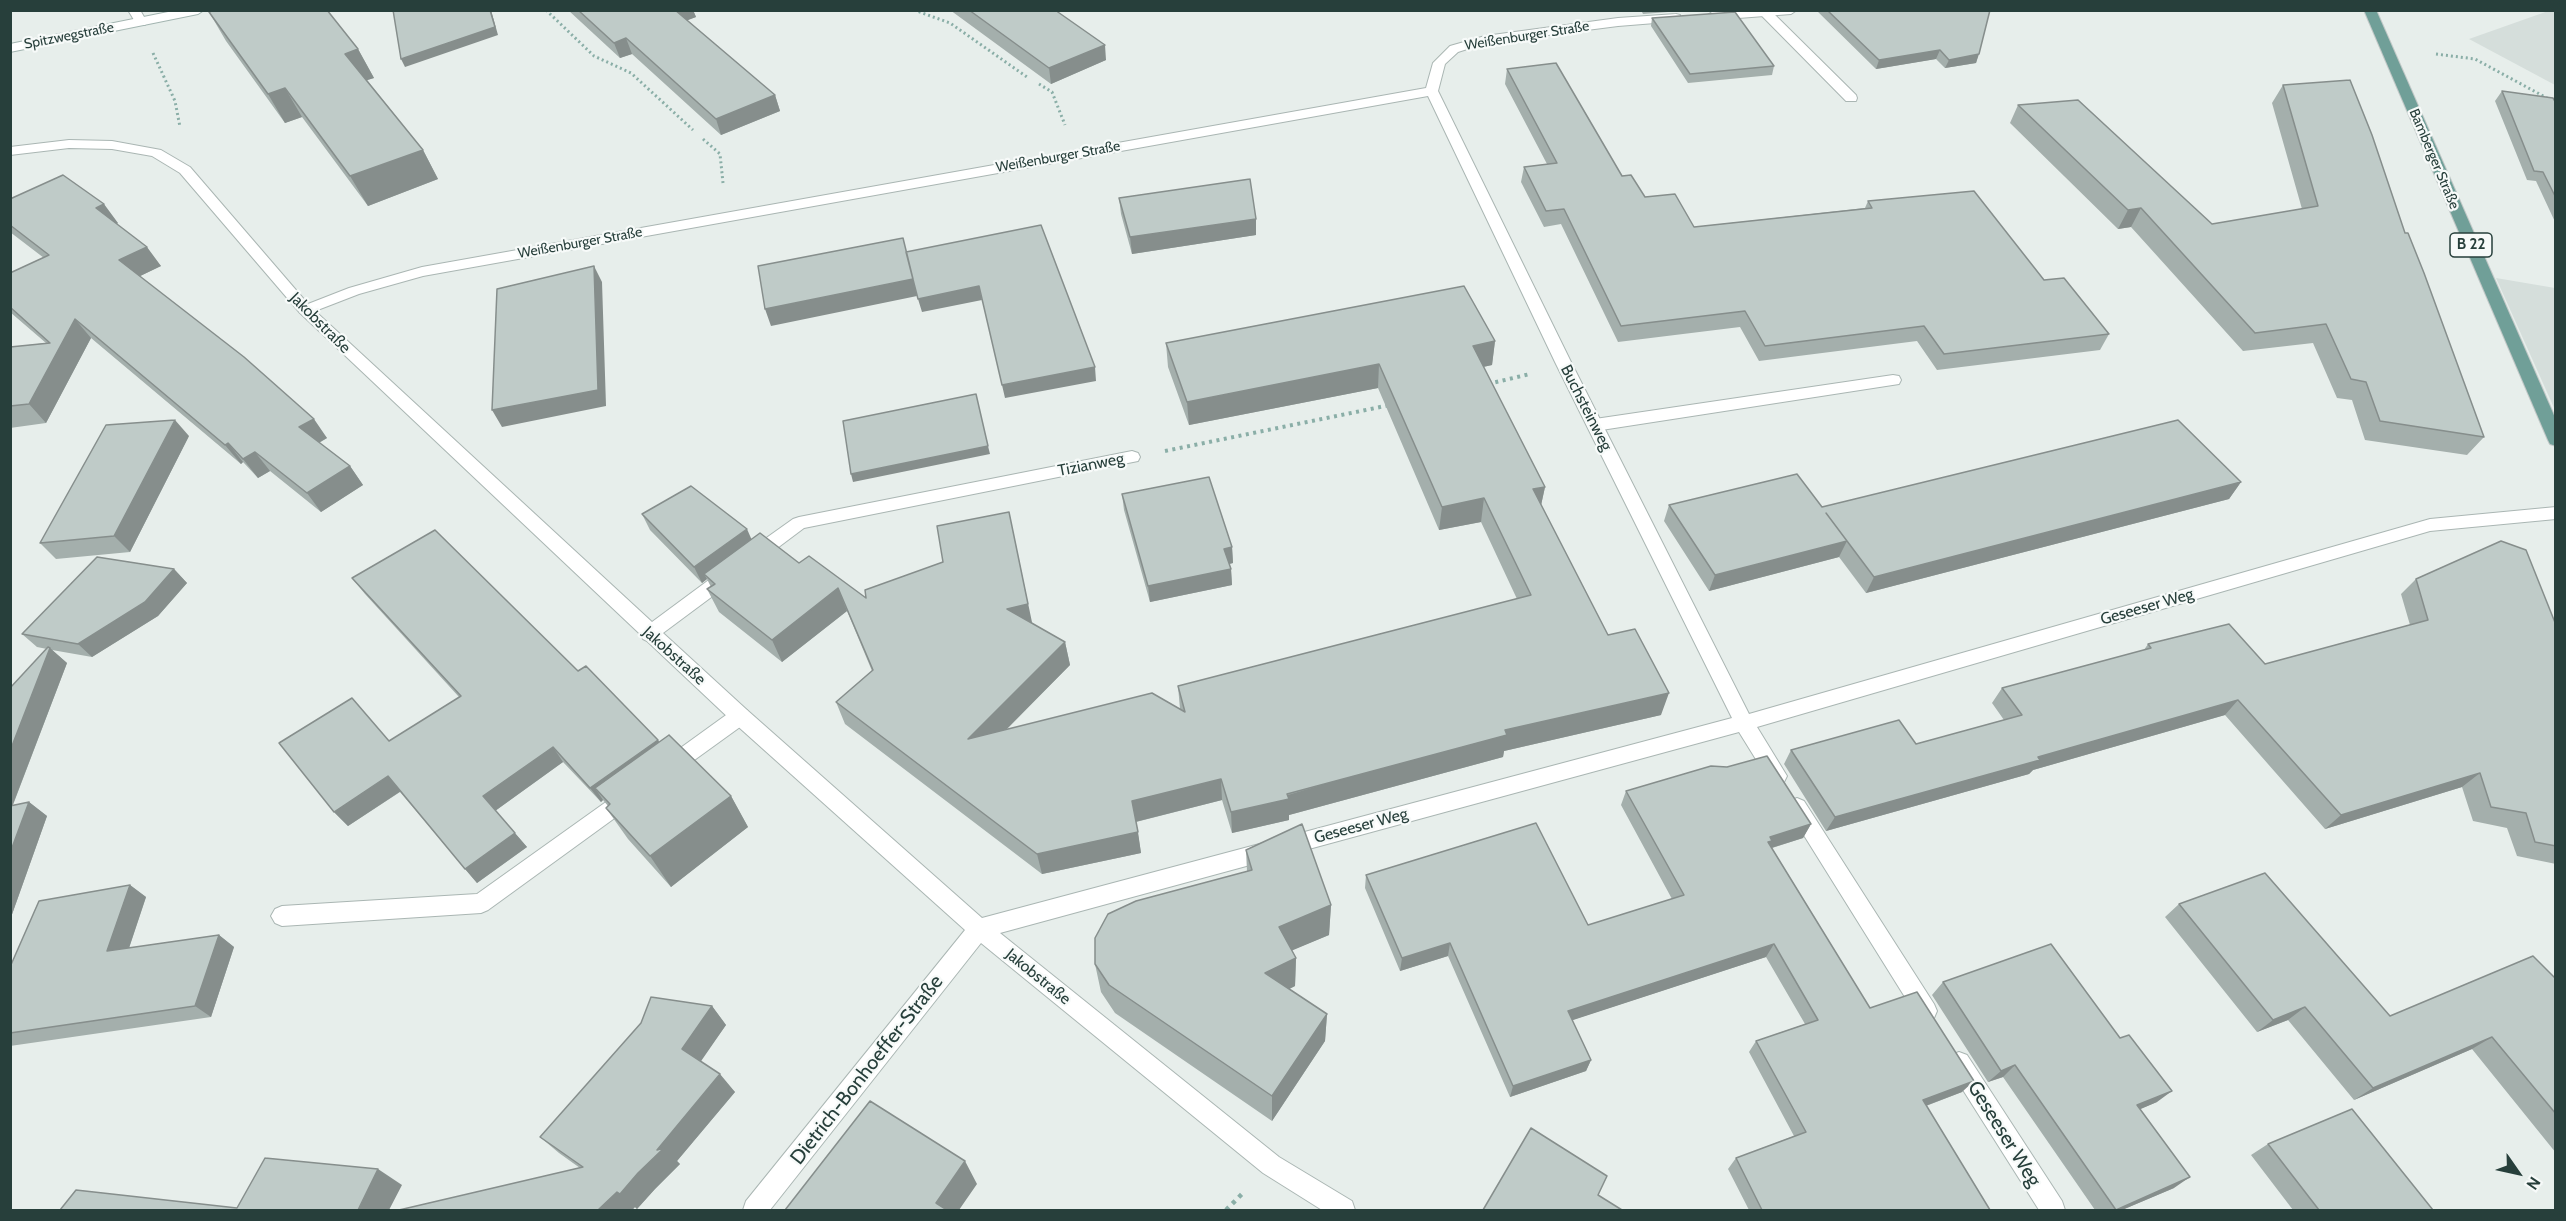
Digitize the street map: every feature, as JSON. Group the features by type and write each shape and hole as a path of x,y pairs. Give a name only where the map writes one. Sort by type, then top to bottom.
{"main road":[{"name":"Bamberger Straße","path":"2366,11 2556,440"}],"street":[{"path":"134,10 141,22"},
{"name":"Spitzwegstraße","path":"10,48 198,10"},
{"name":"Weißenburger Straße","path":"305,310 354,291 422,272 1432,91 1439,63 1454,49 1485,40 1618,22 1791,10"},
{"path":"1766,12 1851,98"},
{"name":"Buchsteinweg","path":"1432,91 1563,362 1744,723"},
{"name":"Jakobstraße","path":"10,151 80,144 111,145 156,153 185,170 305,310 649,634 740,716 979,929 1271,1165 1343,1210"},
{"path":"1595,425 1893,380"},
{"name":"Tizianweg","path":"649,634 799,523 1132,457"},
{"name":"Geseeser Weg","path":"979,929 1744,723 2430,525 2556,513"},
{"path":"282,916 481,903 740,716"},
{"name":"Geseeser Weg","path":"1744,723 2053,1210"},
{"name":"Dietrich-Bonhoeffer-Straße","path":"755,1210 979,929"}],"path":[{"path":"546,10 594,56 631,73 693,130"},
{"path":"914,10 950,23 1028,77"},
{"path":"150,47 177,112"},
{"path":"2436,54 2475,58 2556,103"},
{"path":"1039,84 1052,92 1077,154"},
{"path":"703,139 720,154 727,217"},
{"path":"1479,386 1524,376 1563,362"},
{"name":"Tizianweg","path":"1132,457 1398,403"}],"shaded area":[{"path":"2551,10 2555,11 2555,85 2469,39"},
{"path":"2496,278 2555,288 2555,410"}],"building":[{"path":"215,10 327,10 358,49 345,54 423,150 350,176 285,88 268,94 209,12"},
{"path":"393,10 490,10 495,27 401,59"},
{"path":"578,10 675,10 775,95 716,119 626,38 614,43"},
{"path":"969,10 1055,10 1105,45 1049,68"},
{"path":"1827,10 1990,10 1979,54 1949,60 1940,50 1879,60"},
{"path":"1735,12 1774,66 1690,74 1652,18"},
{"path":"1556,63 1622,176 1631,175 1645,197 1675,194 1694,227 1872,208 1868,201 1974,191 2044,280 2064,278 2109,334 1944,354 1924,326 1765,346 1745,311 1621,326 1564,209 1546,211 1524,167 1557,163 1507,69"},
{"path":"2350,80 2372,135 2405,233 2408,233 2424,273 2484,437 2380,421 2366,382 2351,379 2326,324 2255,333 2141,208 2128,210 2018,105 2078,100 2212,224 2318,206 2283,85"},
{"path":"2502,91 2553,98 2556,103 2556,198 2543,172 2534,171"},
{"path":"63,175 104,204 96,208 147,247 119,260 244,357 314,419 299,427 350,466 307,493 255,452 243,459 228,443 225,445 75,319 29,404 10,406 10,347 50,343 10,307 10,273 49,255 10,225 10,199"},
{"path":"1250,179 1256,219 1130,237 1119,198"},
{"path":"1041,225 1095,367 1002,385 979,286 918,299 906,252"},
{"path":"903,238 913,279 765,309 758,266"},
{"path":"594,266 598,390 492,410 497,289"},
{"path":"1464,286 1495,341 1473,346 1545,487 1533,489 1608,635 1635,629 1669,693 1505,730 1507,735 1287,794 1289,799 1231,812 1221,779 1132,801 1138,832 1037,854 836,702 873,670 838,588 772,640 707,589 715,584 704,574 760,533 799,563 809,556 866,598 865,590 943,562 937,526 1009,512 1028,604 1007,609 1065,642 968,739 1152,693 1185,712 1178,686 1531,595 1484,498 1442,507 1379,364 1187,402 1166,343"},
{"path":"976,394 988,446 851,474 843,421"},
{"path":"175,420 114,536 40,543 106,425"},
{"path":"2178,420 2241,482 1874,577 1847,541 1715,575 1669,505 1797,474 1822,507"},
{"path":"1209,477 1232,547 1224,549 1231,569 1148,586 1122,494"},
{"path":"691,486 747,529 694,567 642,514"},
{"path":"435,530 578,671 586,666 658,740 590,788 553,747 483,796 515,833 465,869 388,776 334,812 279,743 352,698 389,741 461,696 352,578"},
{"path":"2501,541 2526,550 2556,625 2556,846 2535,842 2526,813 2491,807 2480,773 2341,815 2238,700 2038,757 2040,760 1835,817 1791,750 1899,720 1916,744 2022,715 2002,688 2151,648 2148,644 2229,624 2265,664 2428,620 2416,579"},
{"path":"97,557 174,569 145,602 78,644 22,634"},
{"path":"48,647 50,648 10,751 10,688"},
{"path":"669,735 731,796 650,856 606,808 610,804 595,788"},
{"path":"1767,756 1811,824 1770,837 1772,841 1768,842 1870,1008 1917,992 1974,1081 1923,1100 1990,1210 1762,1210 1736,1158 1806,1132 1756,1041 1818,1020 1774,944 1568,1011 1591,1060 1513,1086 1450,943 1402,958 1366,875 1536,823 1588,925 1684,895 1626,791 1711,766 1727,767"},
{"path":"29,802 10,853 10,806"},
{"path":"1302,824 1331,905 1279,927 1296,958 1265,973 1327,1014 1272,1096 1109,985 1095,964 1095,938 1108,914 1136,901 1252,870 1246,850"},
{"path":"2265,873 2390,1016 2533,956 2556,979 2556,1114 2492,1037 2373,1088 2305,1007 2273,1020 2179,904"},
{"path":"130,885 107,951 219,935 195,1006 10,1033 10,967 39,901"},
{"path":"2051,944 2120,1038 2129,1035 2172,1091 2137,1105 2190,1177 2116,1210 2015,1065 2001,1071 1943,982"},
{"path":"651,997 712,1006 682,1049 720,1074 657,1150 664,1148 620,1194 617,1192 598,1210 399,1210 583,1167 540,1137 641,1023"},
{"path":"870,1101 965,1161 936,1203 947,1210 785,1210"},
{"path":"2352,1109 2433,1210 2319,1210 2268,1144"},
{"path":"1531,1128 1607,1176 1598,1195 1622,1210 1483,1210"},
{"path":"265,1158 378,1169 358,1210 60,1210 76,1190 237,1208"}]}
